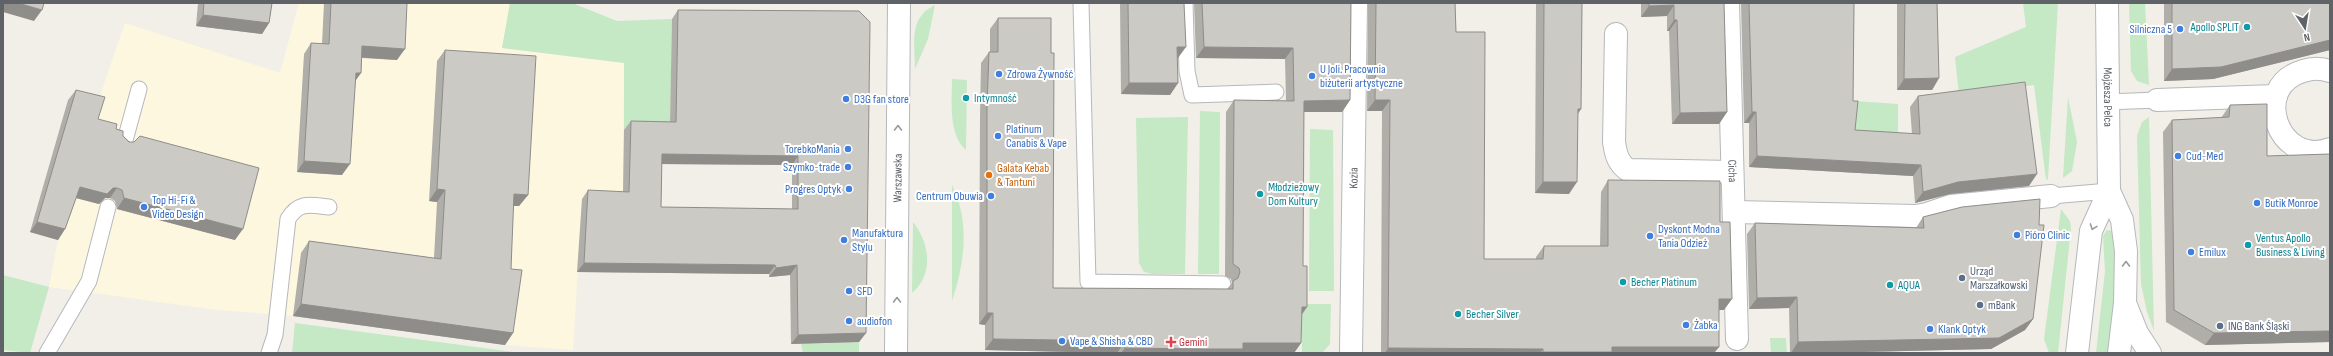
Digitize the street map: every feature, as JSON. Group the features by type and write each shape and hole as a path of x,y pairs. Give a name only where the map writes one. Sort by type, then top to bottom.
{"street":[{"name":"Warszawska","path":"896,353 899,3"},
{"name":"Kozia","path":"1351,353 1356,3"},
{"name":"Cicha","path":"1728,3 1737,339"},
{"name":"Mojżesza Pelca","path":"2107,3 2109,191 2120,215 2125,231 2125,303 2118,353"},
{"path":"1616,34 1614,142 1616,156 1621,165 1628,170 1732,172"},
{"path":"2330,71 2324,69 2310,69 2296,73 2285,82 2276,96 2275,120 2281,132 2289,142 2301,149 2314,151 2330,149"},
{"path":"2157,100 2276,96"},
{"name":"Mojżesza Pelca","path":"2077,353 2091,231 2109,191"},
{"path":"1734,212 1916,216 1951,206 2051,196"},
{"path":"2125,303 2137,333 2150,353"}],"lane":[{"path":"1081,3 1088,282 1223,284"},
{"path":"1185,3 1187,71 1192,95 1276,92"},
{"path":"124,144 139,89"},
{"path":"2107,102 2157,100"},
{"path":"2051,196 2109,191"},
{"path":"269,353 275,335 288,219 294,209 307,205 329,207"},
{"path":"48,353 89,281 108,207"}],"shaded area":[{"path":"299,3 510,3 502,48 624,63 623,201 582,200 573,350 505,345 293,316 218,310 49,287 58,240 72,197 103,87 125,23 280,73"}],"green space":[{"path":"510,3 572,3 617,21 672,19 670,131 624,130 624,63 502,48"},
{"path":"2023,3 2058,3 2048,179 2046,180 2034,85 1959,95 1955,57 2026,27"},
{"path":"2129,3 2145,3 2149,85 2137,81 2131,71"},
{"path":"935,5 928,39 915,69 914,41 917,24 920,17 926,10"},
{"path":"952,79 967,80 966,150 960,144 956,136 952,117"},
{"path":"2068,97 2077,142 2072,171 2063,178"},
{"path":"1855,101 1898,104 1898,144 1847,141"},
{"path":"1200,111 1220,112 1219,274 1198,274"},
{"path":"1188,117 1185,274 1152,274 1144,272 1139,263 1136,118"},
{"path":"2149,117 2154,331 2147,312 2141,284 2137,136 2142,122"},
{"path":"1310,129 1333,130 1334,291 1309,291"},
{"path":"952,185 958,199 961,213 964,242 960,272 952,301"},
{"path":"2061,209 2070,221 2071,228 2058,353 2049,353 2044,339"},
{"path":"913,222 923,239 927,259 924,277 919,286 912,293"},
{"path":"2107,230 2113,231 2116,244 2117,259 2114,308 2108,353 2096,353 2105,271 2103,236"},
{"path":"3,275 49,287 30,353 3,350"},
{"path":"1302,304 1331,304 1330,344 1322,353 1302,353"},
{"path":"295,323 521,353 292,353"},
{"path":"1770,338 1786,338 1787,353 1771,353"},
{"path":"859,342 859,353 803,353 801,344"}],"building":[{"path":"18,3 44,3 42,10"},
{"path":"204,3 272,3 269,23 203,15"},
{"path":"331,3 407,3 405,49 362,46 361,73 356,73 350,164 304,161 311,43 329,44"},
{"path":"1128,3 1184,3 1186,47 1177,47 1178,83 1129,83"},
{"path":"1202,3 1351,3 1350,100 1304,101 1303,266 1307,266 1307,307 1302,307 1301,343 1243,343 1243,349 1125,348 1125,341 993,339 993,313 987,313 987,106 989,52 998,52 998,18 1051,18 1051,53 1054,53 1053,288 1233,289 1233,281 1238,278 1240,272 1239,268 1233,264 1234,100 1294,101 1293,48 1204,47"},
{"path":"1376,3 1455,3 1456,32 1485,32 1484,259 1543,259 1544,246 1608,246 1608,180 1720,181 1720,222 1730,222 1732,299 1719,299 1719,347 1612,347 1612,352 1543,352 1543,349 1388,348 1390,100 1375,100"},
{"path":"1544,3 1582,3 1581,109 1578,109 1577,182 1543,182"},
{"path":"1649,3 1724,3 1727,112 1680,113 1677,20 1674,20 1674,5 1649,6"},
{"path":"1749,3 1854,3 1853,101 1858,101 1855,130 1920,134 1918,96 2025,82 2037,174 1958,182 1923,192 1921,165 1757,156 1756,112 1752,112"},
{"path":"1905,3 1937,3 1939,78 1904,79"},
{"name":"Apollo SPLIT","path":"2172,3 2330,3 2330,40 2221,67 2172,69"},
{"path":"678,10 859,11 870,22 866,333 798,335 797,265 776,268 775,265 584,263 588,190 629,192 631,121 676,122","holes":["662,154 798,156 798,209 661,207"]},
{"path":"445,50 536,56 528,195 514,194 511,269 522,270 513,333 301,304 309,241 441,259 445,190 437,189"},
{"path":"76,90 105,97 98,119 117,124 116,129 123,131 123,136 129,142 134,142 140,136 259,168 243,229 124,198 122,190 117,188 113,188 107,194 80,187 65,229 37,222"},
{"name":"Ventus Apollo Business & Living","path":"2267,104 2267,156 2330,154 2330,331 2214,333 2174,310 2172,120 2229,117 2230,105"},
{"name":"AQUA","path":"2040,199 2039,225 2044,225 2033,319 1999,338 1798,342 1797,297 1757,298 1755,223 1924,228 1923,217 1962,207"}],"place":[{"name":"Apollo SPLIT","path":"2247,27"},
{"name":"Silniczna 5","path":"2180,29"},
{"name":"Zdrowa Żywność","path":"999,74"},
{"name":"U Joli. Pracownia biżuterii artystyczne","path":"1312,76"},
{"name":"Intymność","path":"966,98"},
{"name":"D3G fan store","path":"846,99"},
{"name":"Platinum Canabis & Vape","path":"998,136"},
{"name":"TorebkoMania","path":"848,149"},
{"name":"Cud-Med","path":"2178,156"},
{"name":"Szymko-trade","path":"848,167"},
{"name":"Galata Kebab & Tantuni","path":"989,175"},
{"name":"Progres Optyk","path":"849,189"},
{"name":"Młodzieżowy Dom Kultury","path":"1260,194"},
{"name":"Centrum Obuwia","path":"991,196"},
{"name":"Butik Monroe","path":"2257,203"},
{"name":"Top Hi-Fi & Video Design","path":"144,207"},
{"name":"Pióro Clinic","path":"2017,235"},
{"name":"Dyskont Modna Tania Odzież","path":"1650,236"},
{"name":"Manufaktura Stylu","path":"844,240"},
{"name":"Ventus Apollo Business & Living","path":"2248,245"},
{"name":"Emilux","path":"2191,252"},
{"name":"Urząd Marszałkowski","path":"1962,278"},
{"name":"Becher Platinum","path":"1623,282"},
{"name":"AQUA","path":"1890,285"},
{"name":"SFD","path":"849,291"},
{"name":"mBank","path":"1980,305"},
{"name":"Becher Silver","path":"1458,314"},
{"name":"audiofon","path":"849,321"},
{"name":"Żabka","path":"1686,325"},
{"name":"ING Bank Śląski","path":"2220,326"},
{"name":"Klank Optyk","path":"1930,329"},
{"name":"Vape & Shisha & CBD","path":"1062,341"},
{"name":"Gemini","path":"1171,342"}]}
